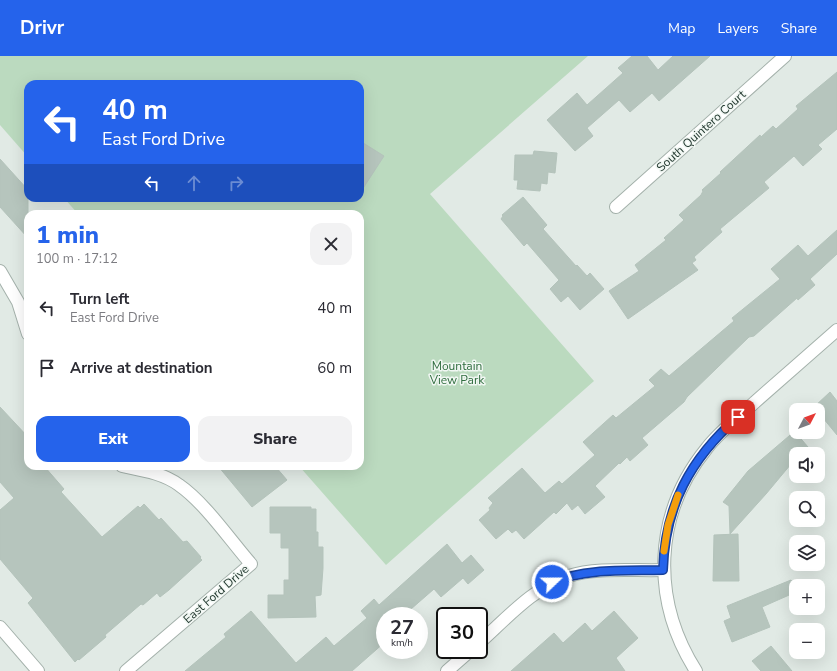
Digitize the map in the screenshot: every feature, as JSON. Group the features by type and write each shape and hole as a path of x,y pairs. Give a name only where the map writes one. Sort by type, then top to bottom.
{"street":[{"name":"South Quintero Court","path":"616,207 785,56"},
{"path":"0,271 18,302 24,321"},
{"path":"696,671 685,654 674,628 666,599 663,570 668,525 677,497 690,471 707,447 727,427 837,330"},
{"name":"East Ford Drive","path":"126,671 251,564 196,499 179,484 157,474 140,470"},
{"path":"488,635 535,594 552,582 570,575 594,572 663,570"},
{"path":"0,627 38,671"},
{"path":"447,671 461,659"}],"green space":[{"name":"Mountain View Park","path":"0,56 588,56 430,194 594,381 386,565 303,470 364,470 364,210 74,210 68,202 364,202 364,80 24,80 24,152 0,125"}],"building":[{"path":"632,56 647,56 658,70 673,56 710,56 659,101 652,93 630,112 619,100 587,128 593,136 575,151 547,120 577,93 587,105 623,73 618,68"},
{"path":"837,72 837,129 818,145 822,149 803,166 794,156 764,182 769,188 720,229 722,232 694,257 696,260 692,263 698,270 628,319 609,291 639,271 635,265 666,240 664,238 684,220 679,215 701,195 702,190 721,173 720,172 760,135 761,137 773,126 776,129 798,109 796,106"},
{"path":"364,144 384,156 364,187"},
{"path":"534,151 557,153 555,173 548,172 547,184 541,183 540,191 517,189 518,180 514,180 515,155 533,155"},
{"path":"0,159 24,186 24,202 28,202 28,210 24,210 24,234 0,207"},
{"path":"523,197 547,225 543,229 576,266 577,265 587,276 590,273 604,289 580,310 568,296 561,302 550,289 559,280 527,243 524,246 501,219 503,216 502,215"},
{"path":"837,230 837,254 810,279 815,285 798,300 797,298 754,336 749,337 687,397 684,402 642,438 648,445 630,461 627,457 620,464 619,463 595,486 605,497 585,514 578,505 572,510 567,503 556,514 554,512 524,539 516,530 512,533 508,529 496,539 479,520 490,510 489,508 493,503 488,498 522,468 545,493 559,481 562,484 595,455 583,442 613,415 616,418 655,386 649,380 661,369 669,376 734,321 732,318 780,279 771,269 798,245 808,256"},
{"path":"830,392 837,401 837,435 825,420 825,403 818,403"},
{"path":"0,407 24,433 24,470 47,470 64,489 61,492 102,537 138,506 140,508 144,504 159,520 161,518 183,542 187,541 202,560 160,597 157,593 143,605 141,604 105,635 106,637 75,662 28,603 33,598 0,559 0,510 14,498 0,482"},
{"path":"789,436 789,439 801,439 808,447 789,447 789,466 730,534 729,506 723,502 748,471"},
{"path":"221,470 278,470 287,480 252,507"},
{"path":"270,507 311,507 311,509 316,509 316,532 318,532 318,547 323,547 323,568 321,595 315,596 316,617 268,618 268,595 284,595 284,580 289,580 289,548 281,548 281,533 270,533"},
{"path":"738,534 739,581 713,581 714,535"},
{"path":"447,544 462,563 471,555 484,570 468,584 463,578 441,597 434,589 413,607 376,607 376,650 352,671 185,671 226,637 224,634 251,611 296,663 326,637 334,646 367,618 361,611 374,599 379,605"},
{"path":"789,581 789,595 762,607 770,627 732,642 724,621 731,618 727,606"},
{"path":"614,611 638,638 616,658 625,671 511,671 554,633 563,643 585,623 592,631"},
{"path":"771,646 792,671 761,671 752,661"}],"slow traffic":[{"path":"664,551 668,525 678,495"}],"route":[{"path":"552,582 570,575 594,572 663,570 668,525 677,497 690,471 707,447 738,417"}]}
